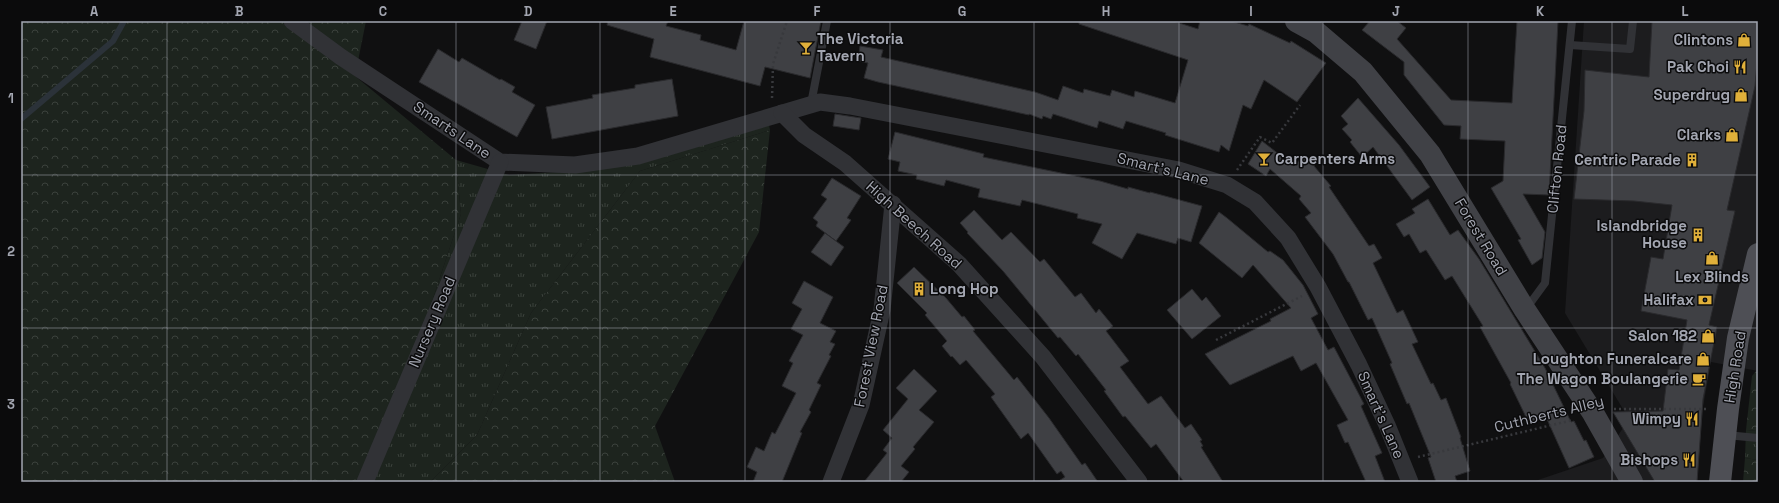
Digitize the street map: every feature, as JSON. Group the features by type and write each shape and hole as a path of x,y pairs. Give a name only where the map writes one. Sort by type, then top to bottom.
{"main road":[{"name":"High Road","path":"1720,482 1728,408 1738,338 1758,254"}],"street":[{"name":"Smarts Lane","path":"292,21 341,57 500,162 575,165 638,156 816,103"},
{"name":"Forest Road","path":"1296,21 1316,32 1363,72 1430,154 1525,310 1593,412 1632,482"},
{"name":"Smart's Lane","path":"816,103 850,106 1179,170 1227,185 1255,202 1288,238 1318,288 1359,365 1403,462 1410,482"},
{"name":"High Beech Road","path":"776,115 845,163 959,264 1043,357 1139,482"},
{"name":"Nursery Road","path":"365,482 500,162"},
{"name":"Forest View Road","path":"831,482 861,405 882,310 893,204"}],"lane":[{"path":"816,103 827,21"},
{"name":"Clifton Road","path":"1525,310 1545,283 1572,21"},
{"path":"1570,45 1630,49 1633,21"},
{"path":"1725,434 1758,438"}],"path":[{"path":"776,115 773,64 787,21"},
{"path":"1227,185 1260,137 1272,143 1300,105"},
{"path":"1216,340 1318,288"},
{"name":"Cuthberts Alley","path":"1403,462 1413,458 1576,420 1593,412 1610,409 1728,408"}],"shaded area":[{"path":"1584,21 1758,21 1758,371 1711,362 1703,407 1697,482 1532,482 1603,458 1629,419 1565,313"}],"green space":[{"path":"21,21 366,21 355,76 456,160 461,214 372,482 21,482"},
{"path":"768,120 770,130 640,171 531,313 477,435 430,482 372,482 461,214 456,160 509,175 558,172"},
{"path":"770,130 759,232 655,426 675,482 430,482 477,435 531,313 640,171"},
{"path":"1757,370 1758,431 1746,430 1752,376"},
{"path":"1746,430 1758,431 1758,460 1745,458"},
{"path":"1745,458 1758,460 1758,482 1743,482"}],"building":[{"path":"522,21 547,21 536,49 514,40"},
{"path":"608,21 668,21 666,26 701,35 700,40 736,50 744,21 821,21 810,78 765,67 760,86 650,57 654,39 607,25"},
{"path":"1079,21 1173,21 1198,29 1200,21 1231,21 1248,26 1249,24 1290,43 1291,41 1326,63 1297,102 1264,80 1251,109 1243,105 1229,151 1221,145 1219,152 1165,135 1166,133 1126,121 1123,129 1099,121 1097,128 1053,114 1051,119 1043,116 1042,119 1029,114 878,82 864,78 868,63 858,61 860,46 883,50 881,57 1035,92 1058,100 1063,86 1083,93 1084,89 1110,96 1112,90 1134,97 1135,91 1175,103 1188,60 1079,24"},
{"path":"1370,21 1397,21 1406,28 1397,39 1451,100 1512,103 1517,21 1558,21 1549,195 1523,194 1545,232 1542,258 1532,265 1518,240 1521,239 1491,188 1503,181 1505,141 1460,139 1461,126 1444,125 1404,75 1404,62 1362,30"},
{"path":"1652,21 1758,21 1758,50 1755,86 1727,210 1735,211 1709,325 1717,327 1703,399 1697,482 1655,482 1613,412 1663,411 1668,369 1679,370 1687,320 1641,311 1651,257 1663,259 1672,205 1634,201 1574,199 1584,111 1585,70 1649,77"},
{"path":"438,49 459,62 462,58 515,87 512,92 535,105 517,137 419,82"},
{"path":"672,79 678,116 552,139 546,107 593,98 592,95 635,88 635,85"},
{"path":"1358,98 1399,145 1430,187 1412,200 1373,147 1362,157 1350,142 1352,140 1342,129 1348,124 1341,116"},
{"path":"835,114 861,118 859,130 833,126"},
{"path":"895,132 984,154 983,157 1100,181 1128,189 1128,187 1202,206 1191,242 1178,238 1176,244 1137,233 1122,259 1092,243 1102,224 1077,218 1078,214 1022,200 1020,206 978,197 980,189 946,180 944,186 916,179 917,175 898,171 900,162 888,159"},
{"path":"1262,141 1294,166 1304,155 1315,165 1314,166 1331,186 1329,187 1369,246 1374,244 1382,258 1373,263 1397,313 1403,310 1418,342 1412,344 1431,384 1433,383 1441,400 1446,398 1461,437 1460,438 1470,471 1455,476 1457,482 1436,482 1428,458 1431,457 1409,403 1407,404 1390,364 1392,363 1372,318 1368,320 1333,254 1305,217 1311,213 1299,199 1301,196 1270,169 1266,176 1248,164"},
{"path":"832,178 861,196 847,218 851,220 836,241 816,226 818,222 813,218 827,199 821,195"},
{"path":"1428,199 1450,235 1458,230 1479,259 1545,368 1571,422 1574,421 1584,441 1586,440 1594,457 1569,468 1546,417 1531,424 1527,416 1526,417 1510,384 1511,383 1480,327 1483,326 1452,276 1445,280 1426,250 1420,253 1409,234 1404,237 1396,224 1415,213 1412,209"},
{"path":"974,210 1002,240 1011,232 1040,262 1044,259 1075,297 1081,293 1096,313 1099,309 1113,326 1106,331 1129,361 1120,367 1148,404 1161,396 1185,428 1191,424 1202,440 1200,441 1203,446 1201,447 1223,482 1184,482 1156,444 1151,448 1125,416 1123,417 1104,391 1106,390 1078,354 1076,356 1060,337 1058,338 1003,271 967,233 968,232 960,223"},
{"path":"1219,212 1268,252 1270,251 1283,260 1303,285 1318,314 1311,318 1328,350 1334,347 1364,404 1361,406 1382,453 1375,456 1385,482 1366,482 1348,442 1345,443 1337,425 1348,420 1316,363 1301,371 1293,356 1230,385 1205,354 1271,321 1270,319 1291,308 1253,265 1242,278 1199,243"},
{"path":"825,233 844,247 831,266 811,252"},
{"path":"914,267 946,298 962,317 964,316 975,330 973,331 1014,380 1017,377 1049,418 1082,465 1085,463 1098,482 1057,482 1065,477 1061,471 1057,474 1028,433 1021,439 991,397 995,394 966,360 960,365 952,356 951,357 942,346 947,341 925,315 927,313 897,283"},
{"path":"804,281 833,297 820,323 836,331 830,342 835,344 829,355 831,356 817,383 821,385 809,410 811,412 800,432 802,433 782,482 753,482 757,472 747,467 756,447 764,451 772,432 775,434 796,393 782,386 793,363 789,361 803,335 791,329 802,309 792,303"},
{"path":"1192,289 1202,301 1206,297 1221,316 1192,339 1167,310"},
{"path":"914,369 937,391 919,410 934,422 913,447 915,449 901,466 909,472 901,482 864,482 887,453 883,450 892,438 883,430 908,399 896,388"}],"waterway":[{"path":"21,119 113,41 124,21"}],"place":[{"name":"Clintons","path":"1744,40"},
{"name":"The Victoria Tavern","path":"806,48"},
{"name":"Pak Choi","path":"1740,67"},
{"name":"Superdrug","path":"1741,95"},
{"name":"Clarks","path":"1732,135"},
{"name":"Carpenters Arms","path":"1264,159"},
{"name":"Centric Parade","path":"1692,160"},
{"name":"Islandbridge House","path":"1698,235"},
{"name":"Lex Blinds","path":"1712,258"},
{"name":"Long Hop","path":"919,289"},
{"name":"Halifax","path":"1705,300"},
{"name":"Salon 182","path":"1708,336"},
{"name":"Loughton Funeralcare","path":"1703,359"},
{"name":"The Wagon Boulangerie","path":"1699,379"},
{"name":"Wimpy","path":"1692,419"},
{"name":"Bishops","path":"1689,460"}]}
